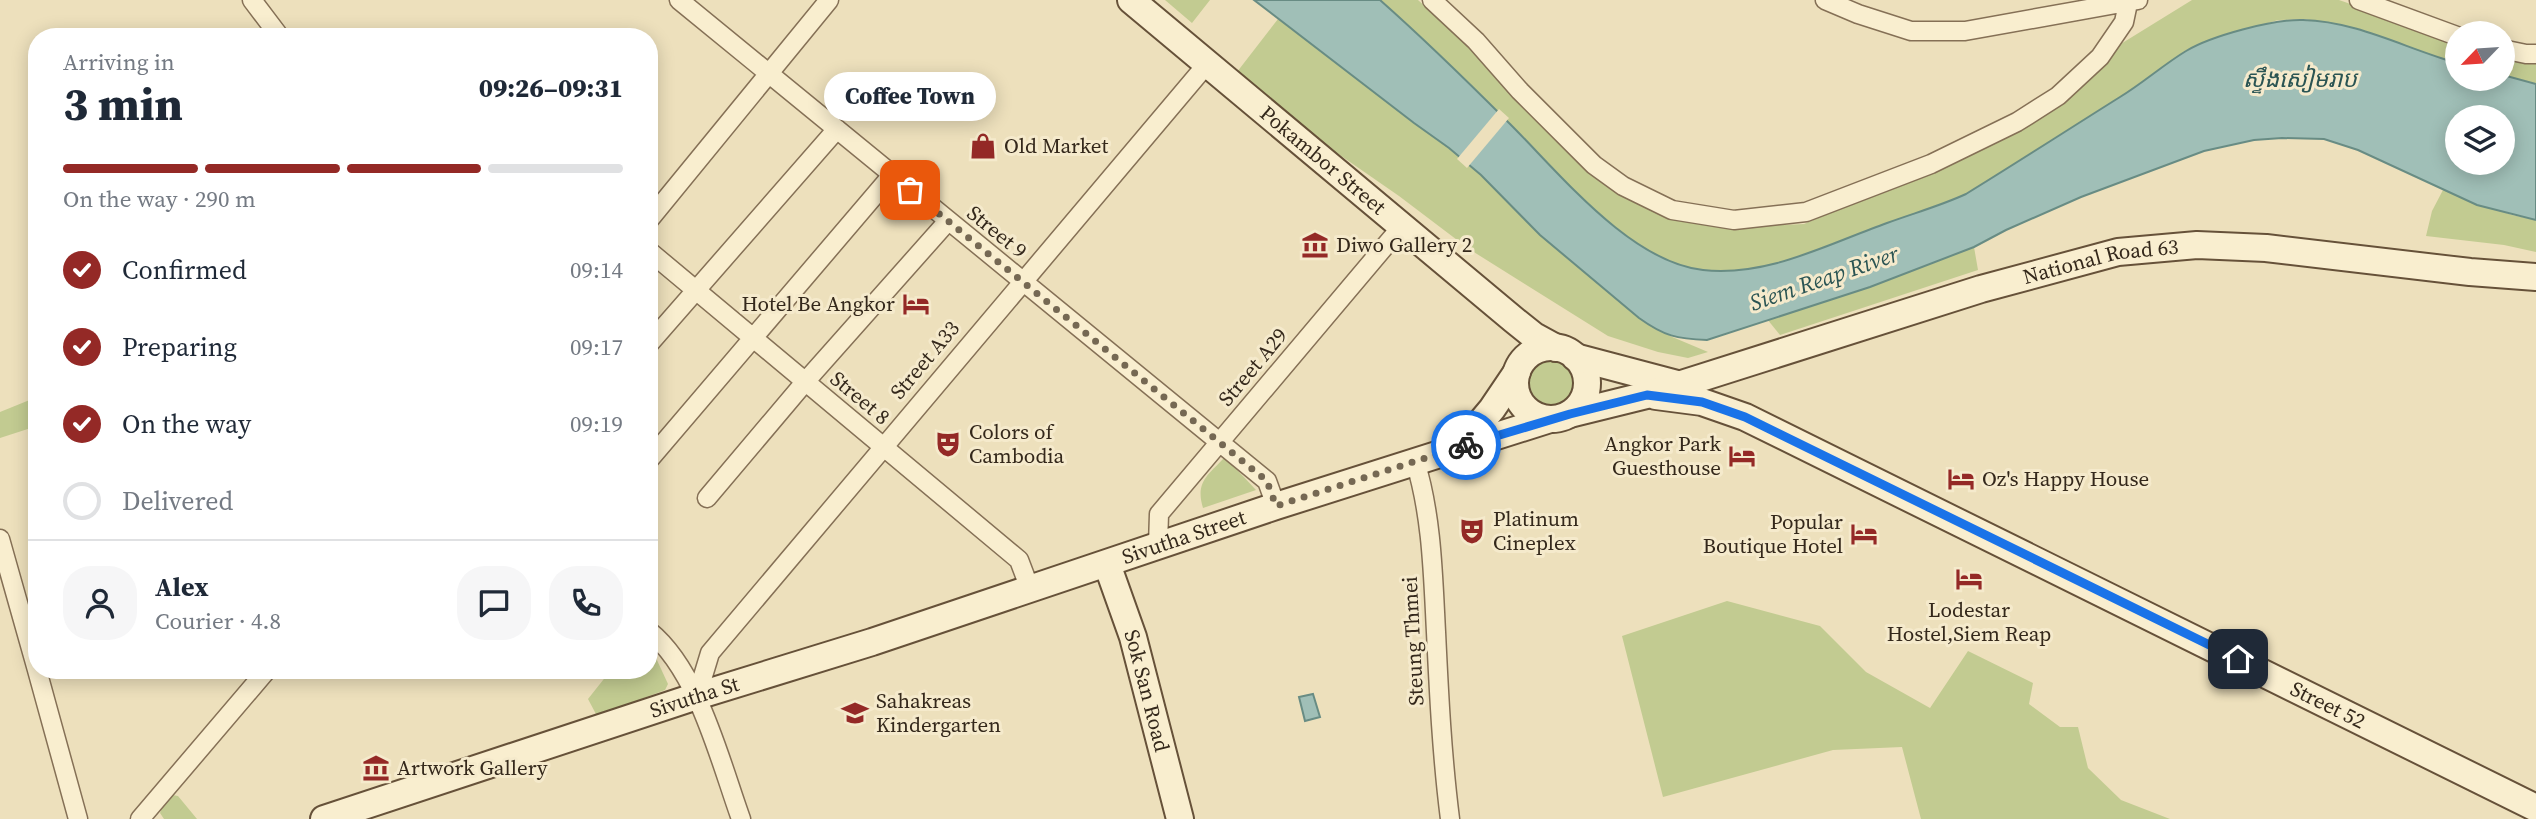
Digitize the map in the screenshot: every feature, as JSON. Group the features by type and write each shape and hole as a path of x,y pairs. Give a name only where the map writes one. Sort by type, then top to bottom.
{"main road":[{"name":"Pokambor Street","path":"1130,0 1514,320 1534,336 1565,352"},
{"name":"National Road 63","path":"1461,446 1560,416 1647,395 1981,289 2118,251 2197,245 2266,248 2536,277"},
{"path":"1514,320 1518,334 1515,385 1518,398 1525,408 1535,415 1560,416 1578,407 1587,387 1582,365 1565,352"},
{"path":"1461,446 1492,409 1526,357 1535,351 1565,352 1679,385"},
{"path":"1722,400 1717,383 1718,377 1727,369"},
{"name":"Street 52","path":"1679,385 1704,391 1745,417"},
{"name":"Street 52","path":"1647,395 1702,402 1745,417 2536,808"},
{"name":"Sivutha Street","path":"1030,589 1461,446"},
{"name":"Sok San Road","path":"1107,564 1133,637 1180,819"},
{"name":"Sivutha St","path":"324,819 1030,589"}],"street":[{"path":"252,0 272,28"},
{"name":"Street 9","path":"679,0 1267,481 1276,506"},
{"path":"658,209 829,0"},
{"path":"1432,0 1476,41 1594,165 1623,187 1672,210 1734,220 1806,212 1931,164 2017,122 2058,96 2100,57 2124,22 2133,1"},
{"path":"1825,0 1911,31 1965,31 2133,1"},
{"path":"2359,0 2445,32"},
{"path":"2515,52 2536,54"},
{"name":"Street A33","path":"697,696 710,653 1207,64"},
{"path":"658,334 837,129"},
{"path":"658,449 892,175"},
{"path":"707,498 948,221"},
{"name":"Street A29","path":"1158,545 1160,514 1402,226"},
{"name":"Street 8","path":"658,258 1019,560 1030,589"},
{"name":"Steung Thmei","path":"1415,461 1424,490 1433,566 1441,750 1450,819"},
{"path":"0,539 28,638"},
{"path":"658,638 664,642 697,696 741,819"},
{"path":"39,679 78,819"},
{"path":"140,819 259,679"}],"green space":[{"path":"1165,0 1210,0 1192,23"},
{"path":"1380,0 1418,0 1613,187 1738,227 1804,224 1964,155 2111,50 2192,0 2339,0 2445,37 2445,60 2306,19 2278,20 2186,50 2141,84 1966,194 1797,257 1751,269 1727,271 1703,270 1675,263 1622,233 1572,188"},
{"path":"1278,19 1449,148 1670,336 1708,352 1688,358 1658,352 1608,336 1469,249 1399,196 1298,126 1237,72"},
{"path":"2515,57 2536,59 2536,84 2515,78"},
{"path":"2443,190 2512,215 2536,220 2536,252 2504,245 2426,236 2432,211"},
{"path":"1974,247 1978,270 1780,335 1767,319 1870,287"},
{"path":"1551,361 1566,368 1573,383 1566,398 1551,405 1536,398 1529,383 1536,368"},
{"path":"28,401 28,429 0,438 0,412"},
{"path":"1225,457 1256,490 1203,508 1202,485 1208,474"},
{"path":"1727,601 1820,626 1866,672 1930,708 1968,651 2033,683 2029,704 2060,727 2078,727 2088,768 2121,800 2170,819 1921,819 1902,747 1833,750 1663,797 1622,636"},
{"path":"658,662 668,684 665,690 597,716 588,699 604,679 658,679"},
{"path":"167,794 178,796 197,819 164,819 160,813"}],"water":[{"name":"ស្ទឹងសៀមរាប","path":"1254,0 1380,0 1507,121 1572,188 1622,233 1675,263 1703,270 1751,269 1774,264 1966,194 2197,45 2259,25 2290,20 2323,22 2362,30 2445,59 2445,91 2515,91 2515,78 2536,84 2536,220 2477,205 2358,150 2324,139 2254,140 2204,151 2081,197 1974,247 1870,287 1707,340 1696,340 1664,333 1639,318 1540,235 1481,175"},
{"path":"1313,694 1320,717 1305,721 1299,697"}],"pier":[{"path":"1499,109 1509,118 1467,168 1457,159"}],"way so far":[{"path":"910,190 1267,481 1276,506 1466,445"}],"place":[{"name":"Old Market","path":"983,146"},
{"name":"Coffee Town","path":"910,190"},
{"name":"Diwo Gallery 2","path":"1315,245"},
{"name":"Hotel Be Angkor","path":"916,304"},
{"name":"Colors of Cambodia","path":"948,444"},
{"name":"Angkor Park Guesthouse","path":"1742,456"},
{"name":"Oz's Happy House","path":"1961,479"},
{"name":"Platinum Cineplex","path":"1472,531"},
{"name":"Popular Boutique Hotel","path":"1864,534"},
{"name":"Lodestar Hostel,Siem Reap","path":"1969,579"},
{"name":"Sahakreas Kindergarten","path":"855,713"},
{"name":"Artwork Gallery","path":"376,768"}],"route":[{"path":"1466,445 1550,419 1647,395 1702,402 1745,417 2238,659"}],"water label":[{"name":"Siem Reap River","path":"1824,278"}]}
